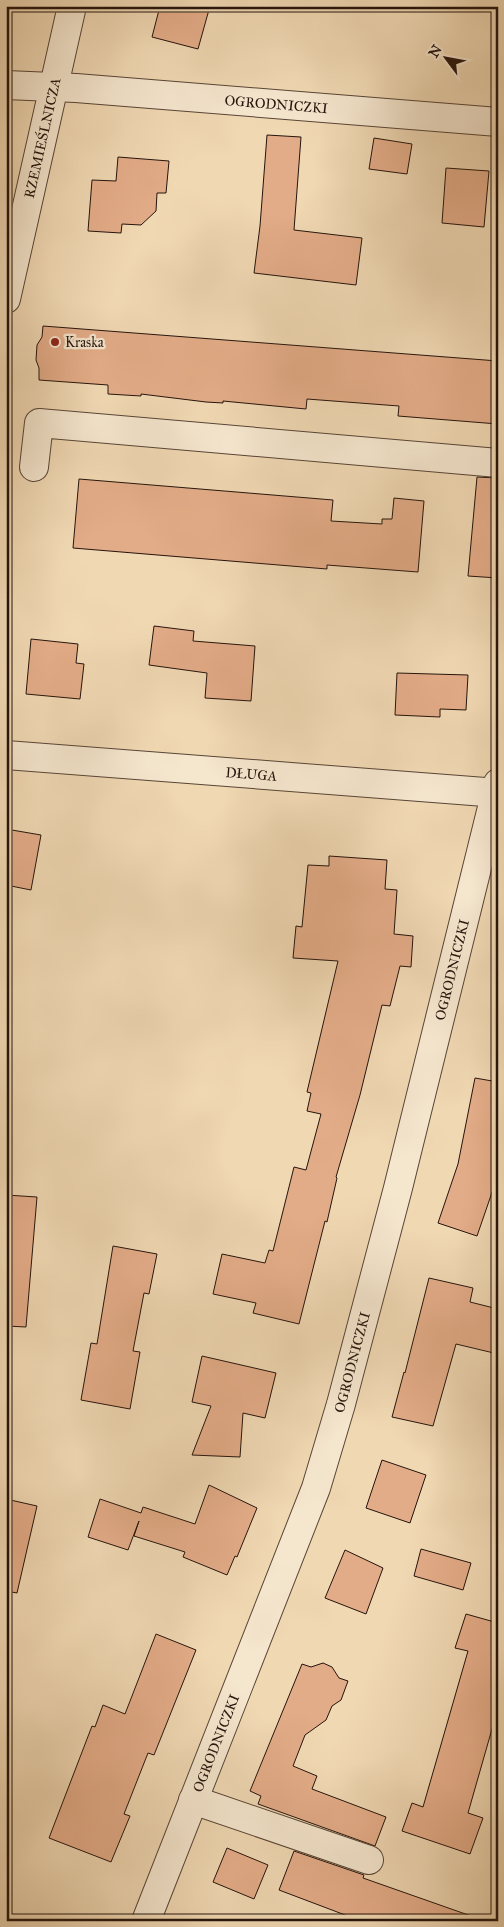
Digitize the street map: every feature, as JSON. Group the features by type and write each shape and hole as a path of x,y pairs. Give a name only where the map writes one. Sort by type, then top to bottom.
{"street":[{"name":"RZEMIEŚLNICZA","path":"6,299 72,6"},
{"name":"OGRODNICZKI","path":"6,85 55,86 498,122"},
{"path":"34,467 39,424 498,462"},
{"name":"DŁUGA","path":"6,755 496,789"},
{"name":"OGRODNICZKI","path":"146,1921 316,1488 341,1404 398,1188 496,789"},
{"path":"193,1800 369,1860"}],"building":[{"path":"160,6 210,6 198,49 152,37"},
{"path":"267,135 301,137 294,230 362,238 356,285 254,273 260,226"},
{"path":"374,138 412,144 407,174 369,169"},
{"path":"118,157 169,161 166,193 157,193 156,211 141,225 122,224 121,233 88,231 92,180 116,181"},
{"path":"446,168 489,171 484,227 442,223"},
{"path":"43,326 498,361 498,424 398,416 399,406 307,399 306,409 223,401 223,403 206,402 141,394 141,396 108,394 108,385 39,380 39,368 36,360 37,345 42,337"},
{"path":"477,477 498,478 498,578 468,576"},
{"path":"79,479 333,500 331,521 382,524 382,519 392,519 394,498 424,501 418,572 327,565 327,569 73,548"},
{"path":"154,626 194,631 193,641 255,646 251,701 205,698 207,673 149,665"},
{"path":"31,639 78,644 76,663 84,664 80,699 26,694"},
{"path":"397,673 468,675 466,710 440,709 440,717 395,715"},
{"path":"6,829 41,835 31,890 6,885"},
{"path":"329,856 387,860 385,889 397,890 394,934 413,936 411,967 400,966 390,1006 382,1005 299,1324 253,1313 256,1303 213,1294 222,1254 265,1263 269,1250 273,1251 294,1167 306,1170 321,1114 307,1111 311,1093 307,1092 338,961 293,958 296,926 302,927 308,865 329,866"},
{"path":"475,1078 498,1082 498,1175 477,1236 438,1223 458,1164"},
{"path":"6,1195 37,1197 26,1327 6,1326"},
{"path":"113,1246 157,1254 149,1294 144,1293 133,1351 140,1352 130,1409 81,1400 91,1343 97,1344"},
{"path":"429,1278 473,1288 470,1302 498,1309 498,1354 456,1344 433,1426 392,1417"},
{"path":"202,1356 276,1373 265,1418 243,1413 240,1457 192,1455 211,1406 192,1402"},
{"path":"382,1460 426,1475 410,1523 366,1508"},
{"path":"209,1485 257,1508 237,1557 235,1556 227,1575 183,1557 185,1552 134,1536 139,1521 128,1550 88,1537 100,1499 141,1513 143,1507 195,1524"},
{"path":"6,1499 37,1506 17,1593 6,1591"},
{"path":"421,1549 471,1563 463,1590 414,1576"},
{"path":"345,1550 383,1568 366,1614 325,1598"},
{"path":"466,1614 498,1623 498,1708 468,1813 483,1818 470,1854 402,1831 412,1803 423,1807 468,1651 455,1648"},
{"path":"156,1634 196,1650 154,1755 148,1753 124,1814 130,1816 111,1862 49,1838 92,1726 95,1727 103,1705 125,1714"},
{"path":"323,1663 332,1667 339,1678 348,1681 341,1700 332,1706 326,1720 305,1735 293,1766 317,1776 312,1789 386,1817 375,1846 258,1804 261,1796 250,1791 302,1664 311,1667"},
{"path":"227,1848 268,1865 254,1899 213,1882"},
{"path":"294,1851 364,1875 363,1878 474,1917 473,1921 361,1921 279,1890"}],"place":[{"name":"Kraska","path":"55,342"}]}
